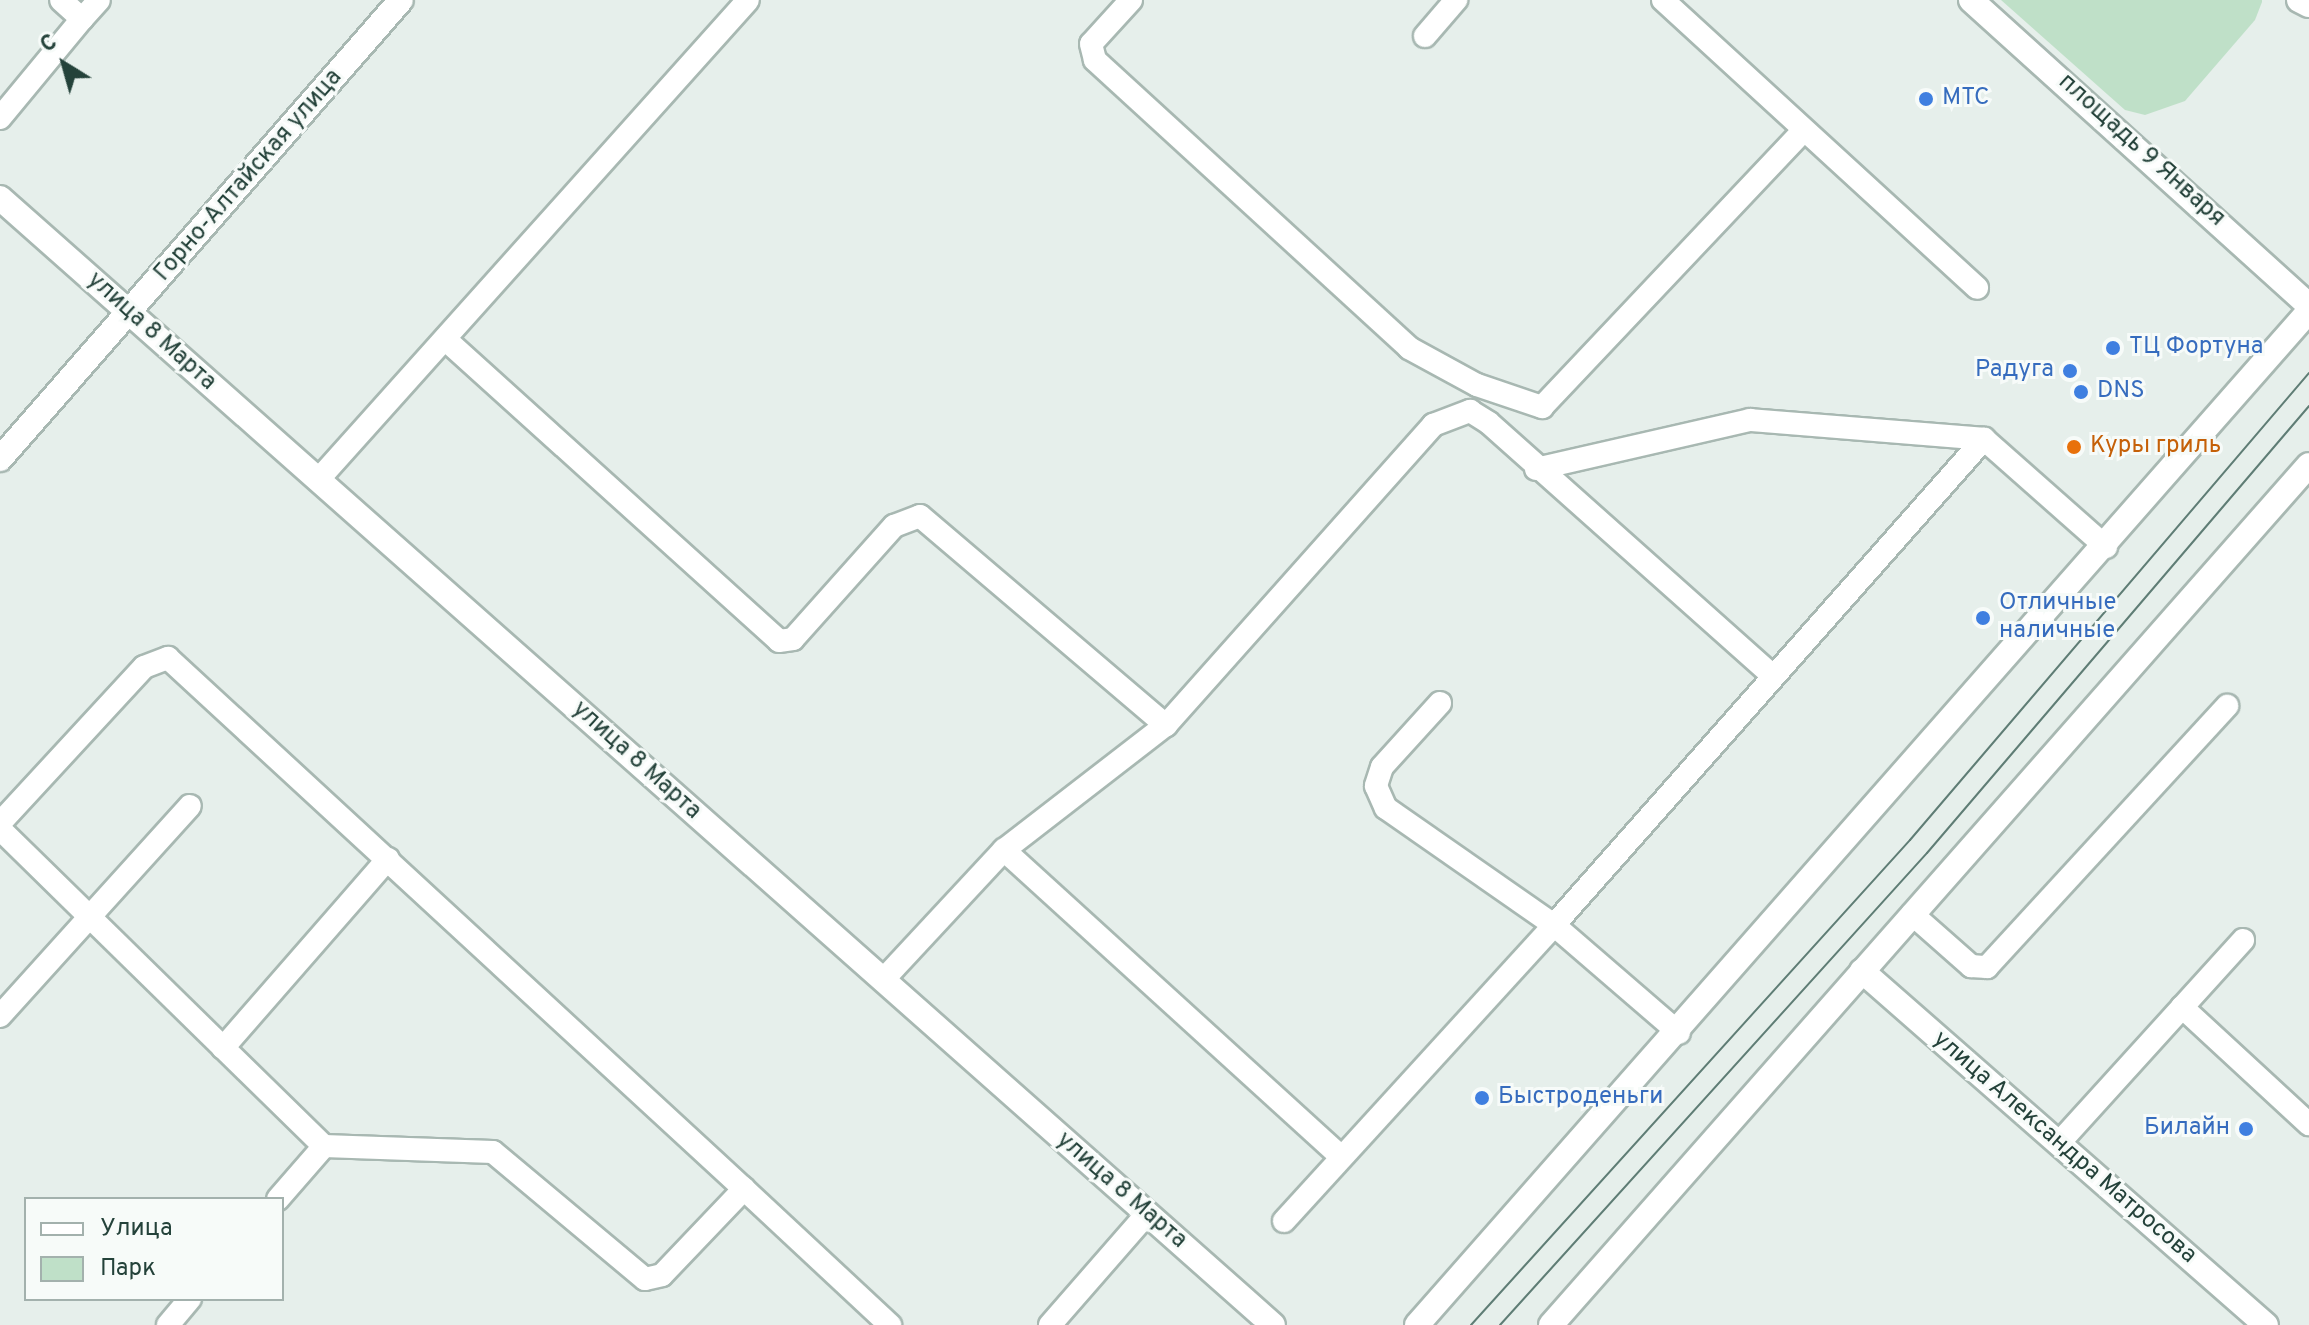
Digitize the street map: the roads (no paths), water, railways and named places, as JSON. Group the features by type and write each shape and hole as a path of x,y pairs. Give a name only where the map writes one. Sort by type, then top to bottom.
{"street":[{"name":"Горно-Алтайская улица","path":"0,459 131,313 401,0"},
{"name":"площадь 9 Января","path":"1971,0 2309,305"},
{"path":"2299,0 2309,5"},
{"name":"улица 8 Марта","path":"0,198 1273,1325"},
{"path":"1417,1325 1679,1033 2309,311"},
{"path":"1551,1325 2309,465"},
{"name":"улица Александра Матросова","path":"1862,971 2266,1325"}],"lane":[{"path":"61,0 82,19"},
{"path":"0,118 99,0"},
{"path":"318,480 748,0"},
{"path":"1131,0 1091,44 1095,60 1409,348 1477,385 1542,407 1803,131"},
{"path":"1425,36 1456,0"},
{"path":"1663,0 1977,288"},
{"path":"445,339 779,641 793,639 894,526 913,515 920,516 1166,725"},
{"path":"883,980 1004,850 1166,725 1433,425 1470,411 1772,675"},
{"path":"1536,469 1750,420 1984,439 2106,547"},
{"path":"1284,1221 1554,925 1984,439"},
{"path":"744,1189 662,1275 645,1279 493,1152 324,1146 0,826 144,667 168,658 388,859 744,1189 890,1325"},
{"path":"1440,703 1382,767 1379,796 1386,808 1554,925 1679,1033"},
{"path":"1912,914 1971,966 1987,967 2227,706"},
{"path":"0,1016 190,806"},
{"path":"1004,850 1341,1157"},
{"path":"223,1048 388,859"},
{"path":"2059,1143 2243,940"},
{"path":"2182,1007 2309,1124"},
{"path":"280,1197 324,1146"},
{"path":"1050,1325 1147,1214"},
{"path":"168,1325 188,1301"}],"tram line":[{"path":"1471,1325 1910,840 2309,373"},
{"path":"1500,1325 1927,853 2309,406"}],"place":[{"name":"МТС","path":"1926,99"},
{"name":"ТЦ Фортуна","path":"2113,348"},
{"name":"Радуга","path":"2070,371"},
{"name":"DNS","path":"2081,392"},
{"name":"Куры гриль","path":"2074,447"},
{"name":"Отличные наличные","path":"1983,618"},
{"name":"Быстроденьги","path":"1482,1098"},
{"name":"Билайн","path":"2246,1129"}]}
